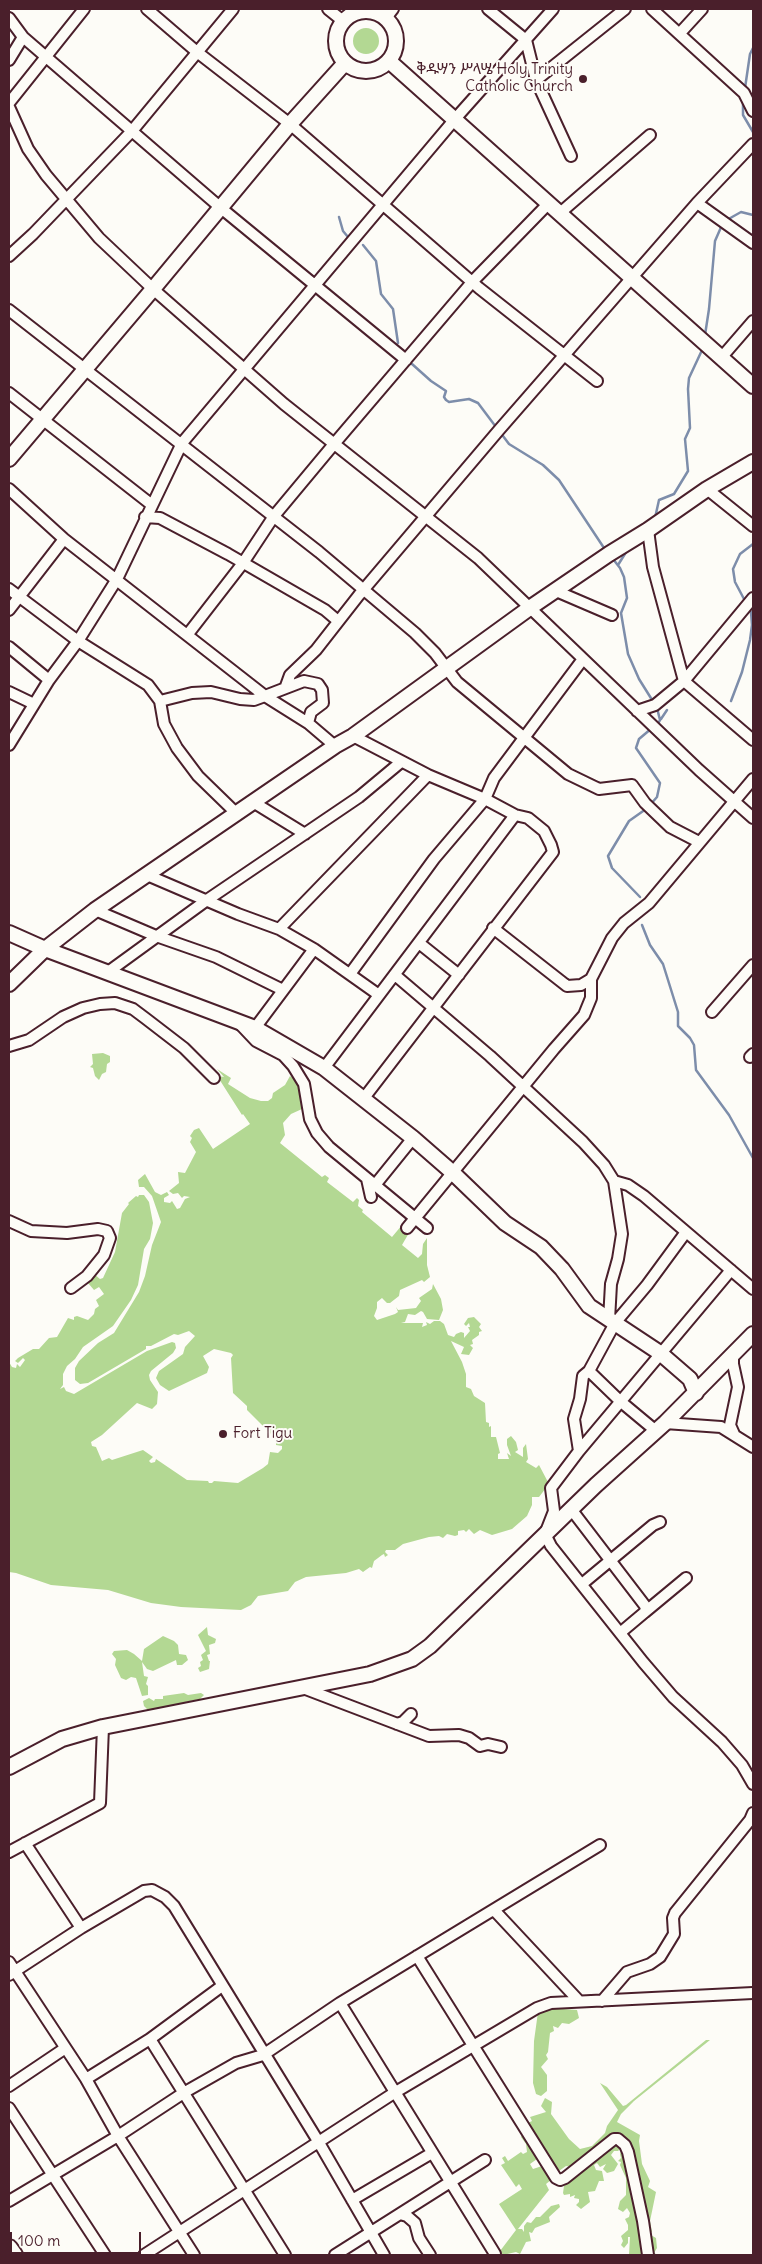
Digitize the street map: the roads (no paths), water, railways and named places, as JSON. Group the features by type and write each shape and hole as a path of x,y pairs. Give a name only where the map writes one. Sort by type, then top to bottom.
{"main road":[{"path":"9,2248 14,2255"}],"street":[{"path":"9,103 44,56 84,9"},
{"path":"147,9 197,52 290,124 473,281 597,381"},
{"path":"9,256 33,234 132,131 233,9"},
{"path":"328,9 343,21"},
{"path":"488,9 526,40 536,80 571,156"},
{"path":"9,745 49,680 78,641 117,579 182,443 455,119 553,9"},
{"path":"536,80 625,9"},
{"path":"652,9 744,93 753,111"},
{"path":"680,33 702,9"},
{"path":"368,10 389,13 396,34 396,43 389,61 372,71 354,69 340,57 335,38 343,21 350,14 368,10"},
{"path":"9,18 24,37 44,56 221,208 406,360"},
{"path":"9,60 24,37"},
{"path":"389,61 753,386"},
{"path":"9,459 153,290 290,124 346,63"},
{"path":"9,108 28,149 46,175 99,238 153,290 334,444 478,558 637,711 753,818"},
{"path":"560,213 650,135"},
{"path":"286,686 290,675 316,650 364,590 632,278 697,203 753,144"},
{"path":"188,634 242,563 274,516 334,444 473,281 549,203"},
{"path":"697,203 753,243"},
{"path":"9,310 182,443 364,590 428,646 457,682 568,774 599,789 632,785 639,792 645,803 670,827 699,842"},
{"path":"721,358 753,321"},
{"path":"9,393 151,506 160,518 325,610 338,621"},
{"path":"9,984 45,949 95,910 335,746 353,736 531,607 707,489 753,462"},
{"path":"9,489 64,539 266,696 308,723 335,746"},
{"path":"707,489 753,526"},
{"path":"145,517 160,518"},
{"path":"648,530 653,567 684,681 753,740"},
{"path":"9,610 64,539"},
{"path":"9,589 78,641 148,685 160,701 164,724 177,748 198,776 236,813"},
{"path":"556,591 612,615"},
{"path":"637,711 655,705 684,681 752,601"},
{"path":"9,647 49,680"},
{"path":"350,974 434,859 485,799 494,778 583,659"},
{"path":"160,701 192,693 211,692 240,699 254,700 275,693 286,686 304,681 318,684 322,690 323,703 311,712 308,723"},
{"path":"9,692 34,704"},
{"path":"9,725 20,728"},
{"path":"353,736 428,775 485,799 515,815 528,818 544,831 552,845 553,852 549,860 493,928 364,1098"},
{"path":"108,972 207,900 359,797 401,762"},
{"path":"279,929 428,775"},
{"path":"407,1228 522,1087 584,1015 591,998 591,979 612,938 624,923 650,903 753,779"},
{"path":"253,802 305,834"},
{"path":"324,1068 515,815"},
{"path":"147,875 279,929 314,949 379,995"},
{"path":"95,910 156,936 216,957 283,990"},
{"path":"493,928 567,986 581,985 591,979"},
{"path":"9,932 45,949 255,1028 276,1038 324,1068 413,1138 505,1223 541,1248 562,1269 590,1306 660,1353 690,1379 696,1392"},
{"path":"419,943 458,974"},
{"path":"255,1028 314,949"},
{"path":"712,1012 753,965"},
{"path":"395,975 434,1007 583,1142 604,1164 614,1181 619,1203 622,1234 618,1259 610,1284 612,1321"},
{"path":"9,1046 29,1040 63,1016 83,1008 115,1003 133,1009 146,1018 184,1048 214,1078"},
{"path":"237,1021 256,1041 282,1055 293,1066 304,1084 310,1119 317,1133 329,1147 427,1228"},
{"path":"371,1197 371,1182 413,1138"},
{"path":"614,1181 628,1185 753,1289"},
{"path":"9,1221 31,1231 67,1233 98,1229 107,1231 110,1238 104,1255 87,1276 71,1288"},
{"path":"579,1451 574,1418 580,1399 583,1376 589,1372 612,1321 647,1285 686,1232"},
{"path":"731,1270 579,1451 551,1488 554,1511 545,1534 551,1546 673,1697 722,1742 742,1765 753,1784"},
{"path":"9,1767 32,1753 62,1739 104,1727 370,1674 412,1659 430,1646 571,1509 660,1427 753,1334"},
{"path":"733,1354 738,1387 730,1425 734,1434"},
{"path":"589,1372 620,1402 660,1427 721,1427 753,1447"},
{"path":"571,1509 647,1609"},
{"path":"582,1584 653,1525 660,1522"},
{"path":"620,1633 686,1578"},
{"path":"303,1688 429,1736 459,1735 469,1738 480,1746 488,1744 501,1747"},
{"path":"398,1724 411,1714"},
{"path":"9,1852 100,1803 104,1727"},
{"path":"602,2000 627,1972 650,1964 660,1957 674,1934 672,1918 675,1913 750,1820 753,1813"},
{"path":"26,1843 81,1928"},
{"path":"9,2201 118,2136 185,2092 236,2063 263,2055 340,2003 600,1845"},
{"path":"12,1974 81,1928 144,1891 152,1890 174,1906 263,2055 318,2141 370,2234 384,2255"},
{"path":"494,1910 579,2002"},
{"path":"418,1956 556,2178 560,2180 565,2178 614,2139 622,2142 628,2152 648,2255"},
{"path":"9,1962 12,1974 86,2079 118,2136 194,2255"},
{"path":"86,2079 150,2039 222,1986"},
{"path":"144,2255 394,2093 537,2008 551,2003 753,1993"},
{"path":"340,2003 495,2254"},
{"path":"150,2039 185,2092 285,2255"},
{"path":"9,2086 64,2049"},
{"path":"9,2108 105,2255"},
{"path":"352,2200 432,2153"},
{"path":"335,2255 485,2160"},
{"path":"400,2214 407,2216 415,2223 419,2238 430,2255"}],"waterway":[{"path":"745,88 750,54 753,48"},
{"path":"743,98 743,115 753,132"},
{"path":"725,221 741,212 753,215"},
{"path":"339,217 343,231 348,237"},
{"path":"705,335 715,241 722,225"},
{"path":"363,245 376,261 381,294 393,309 398,343"},
{"path":"655,518 659,500 674,494 688,471 685,439 690,428 689,378 703,348"},
{"path":"412,364 446,391 444,397 446,400 449,402 469,399 478,403 496,427"},
{"path":"500,432 509,444 543,465 559,480 606,551"},
{"path":"744,599 735,582 733,569 740,554 753,544"},
{"path":"618,565 628,549"},
{"path":"613,559 624,577 627,598 621,613 628,654 639,679 654,703"},
{"path":"731,701 742,672 750,640 751,612"},
{"path":"657,708 660,720 657,726"},
{"path":"661,719 667,710"},
{"path":"650,805 657,797 660,783 636,748 639,739 652,728"},
{"path":"640,897 612,868 608,856 629,821 646,809"},
{"path":"642,925 650,945 663,964 678,1012 678,1026 694,1045 696,1070 729,1115 753,1158"}],"place":[{"name":"ቅዱሣን ሥላሤ Holy Trinity Catholic Church","path":"583,79"},
{"name":"Fort Tigu","path":"223,1434"}]}
